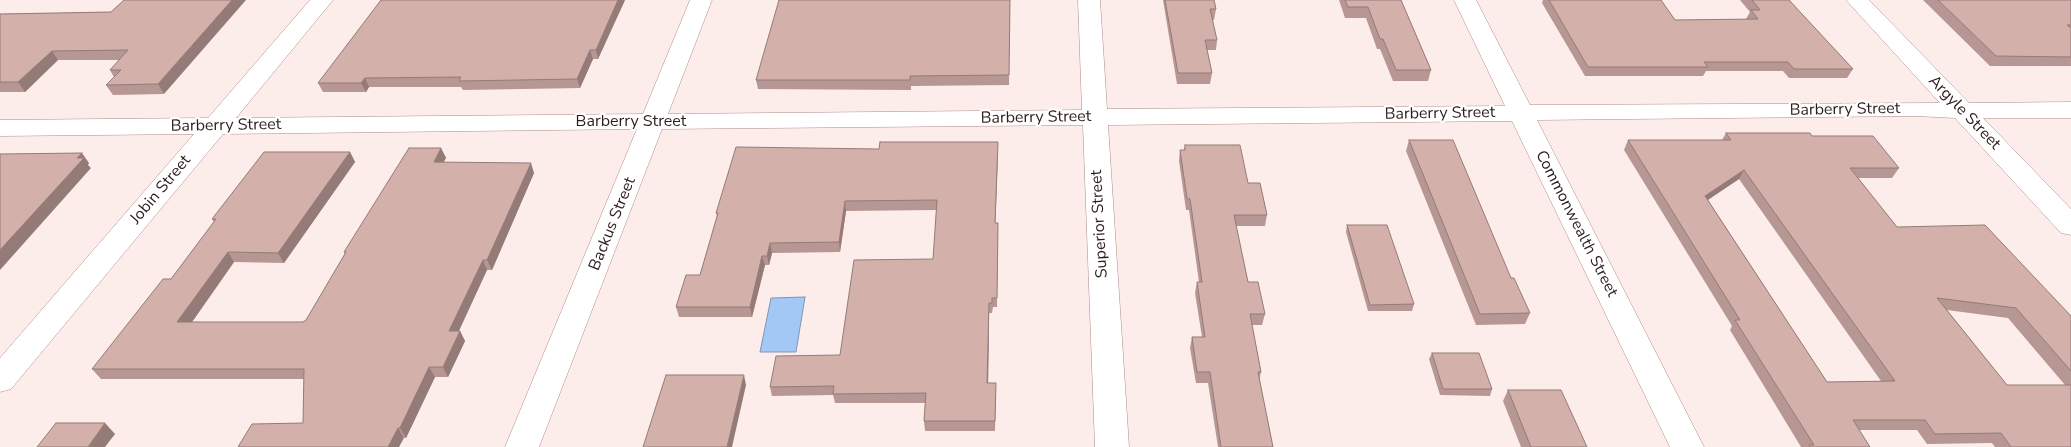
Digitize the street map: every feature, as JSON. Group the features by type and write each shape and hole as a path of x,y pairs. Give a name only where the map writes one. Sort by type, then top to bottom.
{"street":[{"name":"Jobin Street","path":"0,380 322,0"},
{"name":"Backus Street","path":"522,447 654,122 701,0"},
{"name":"Superior Street","path":"1089,0 1112,447"},
{"name":"Commonwealth Street","path":"1465,0 1687,447"},
{"name":"Argyle Street","path":"1856,0 2071,226"},
{"name":"Barberry Street","path":"0,128 1910,109 1962,111 2071,110"}],"water":[{"path":"805,297 796,352 760,352 771,298"}],"building":[{"path":"124,0 232,0 158,84 106,85 121,70 110,70 128,50 52,51 18,82 0,82 0,14 111,12"},
{"path":"381,0 618,0 596,50 590,50 577,79 459,81 461,77 365,78 361,83 318,83"},
{"path":"779,0 1010,0 1009,75 910,76 910,80 756,80"},
{"path":"1165,0 1214,0 1216,9 1210,9 1217,40 1205,40 1212,73 1178,73"},
{"path":"1345,0 1401,0 1431,70 1396,70 1383,39 1380,39 1368,7 1348,7"},
{"path":"1549,0 1661,0 1675,20 1758,19 1751,10 1760,10 1752,0 1789,0 1853,69 1794,69 1788,62 1704,62 1708,67 1588,67"},
{"path":"1938,0 2071,0 2071,25 2067,25 2071,28 2071,57 1996,56"},
{"path":"1726,133 1810,133 1812,136 1873,136 1899,168 1850,168 1897,227 1985,225 2071,316 2071,371 2016,308 1937,298 2007,385 2071,385 2071,447 2011,447 2001,433 1935,434 1925,420 1853,420 1870,447 1810,447 1809,445 1814,445 1735,320 1740,320 1628,140 1731,140","holes":["1744,170 1895,381 1827,382 1705,196"]},
{"path":"1409,140 1453,140 1511,278 1514,278 1530,313 1480,314"},
{"path":"880,142 998,142 995,223 998,223 997,298 992,298 992,303 989,303 987,383 996,383 995,421 924,421 926,393 833,394 834,386 770,387 776,356 840,355 854,260 933,259 937,200 845,201 839,242 770,243 767,256 762,256 750,307 676,307 686,275 700,275 736,147 879,149"},
{"path":"1185,145 1240,145 1248,183 1260,183 1267,215 1234,215 1248,282 1258,282 1265,314 1250,314 1261,372 1258,372 1273,447 1221,447 1210,372 1197,372 1192,337 1205,337 1197,282 1202,282 1190,199 1187,198 1180,150 1185,150"},
{"path":"409,148 441,148 434,162 531,163 487,260 483,260 449,331 460,331 443,367 429,367 400,428 398,428 388,447 238,447 252,424 303,423 304,369 92,369 163,279 171,279 216,219 212,219 264,152 350,152 278,253 228,252 177,322 303,322 306,320 346,252 344,252"},
{"path":"82,153 77,158 84,158 0,250 0,154"},
{"path":"1347,225 1387,225 1414,304 1370,305"},
{"path":"1432,353 1479,353 1492,389 1443,389"},
{"path":"666,375 744,375 727,447 643,447"},
{"path":"1508,390 1561,390 1587,447 1531,447"},
{"path":"56,423 105,423 88,447 37,447"}]}
